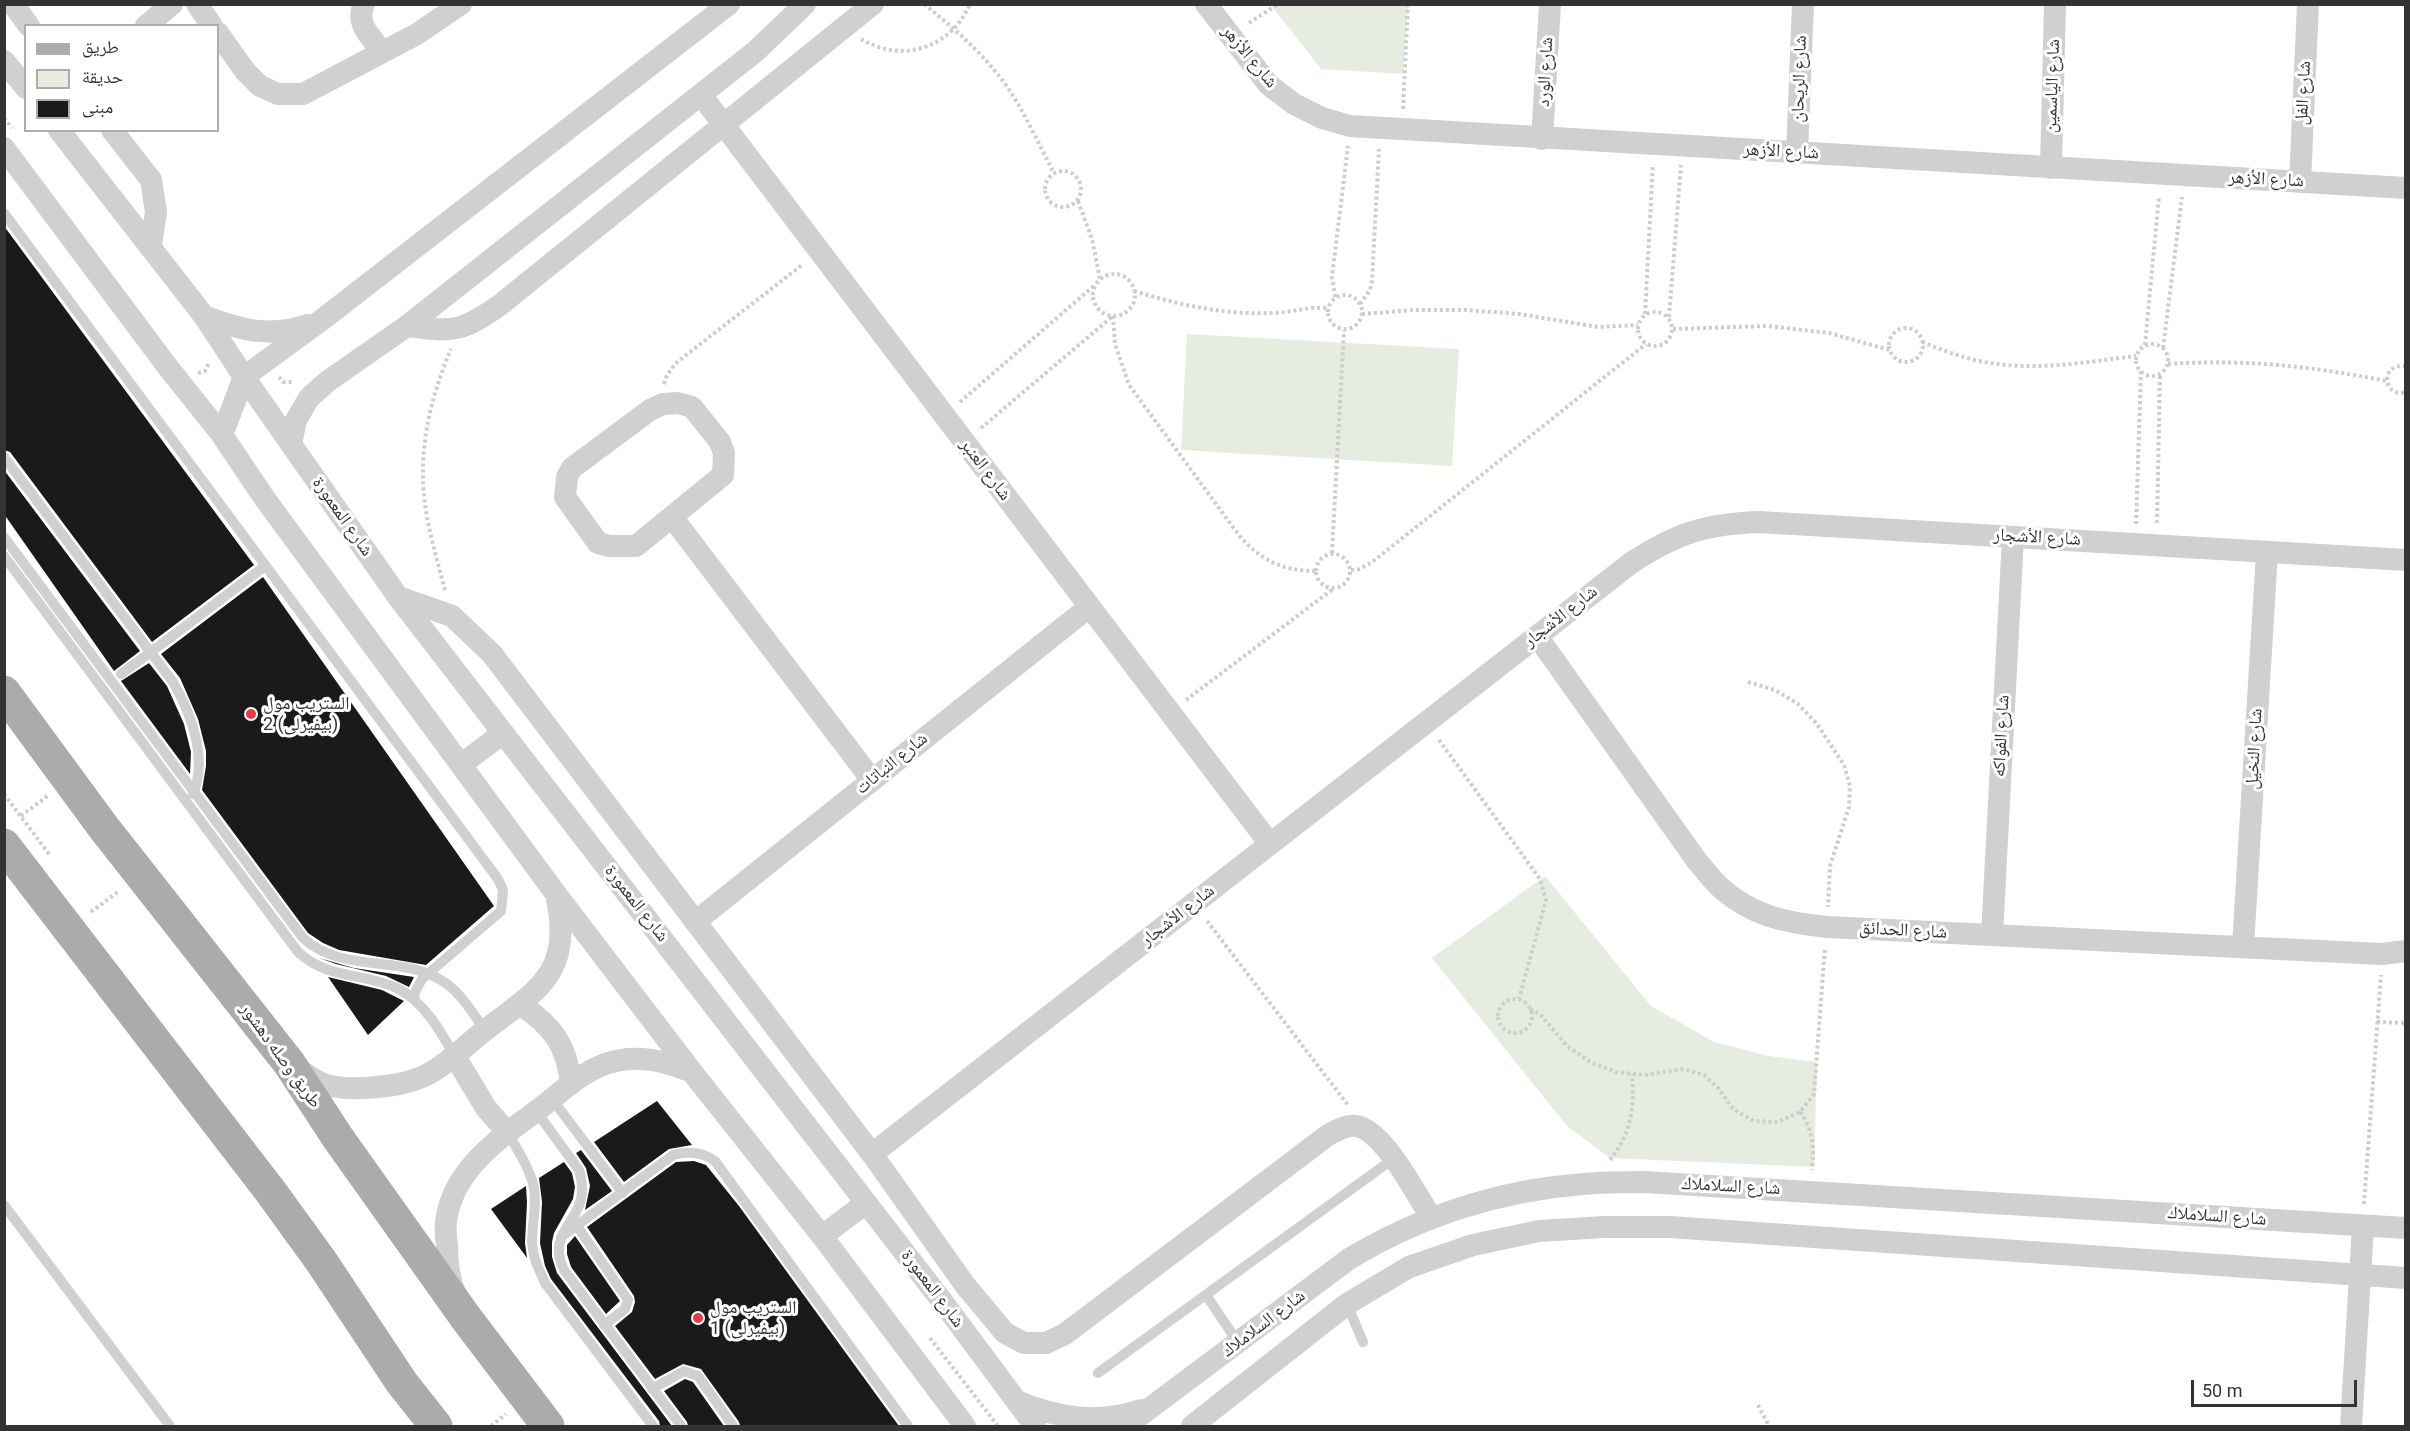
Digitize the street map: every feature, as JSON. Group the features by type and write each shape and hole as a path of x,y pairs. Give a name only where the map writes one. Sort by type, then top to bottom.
{"main road":[{"name":"طريق وصله دهشور","path":"4,692 104,828 289,1063 338,1138 466,1318 548,1426"},
{"path":"4,845 271,1192 321,1261 402,1383 436,1426"}],"street":[{"path":"13,4 28,24"},
{"path":"148,24 172,4"},
{"path":"197,4 211,24"},
{"path":"364,4 360,17 362,23 382,51"},
{"path":"219,34 252,79 268,90 290,95 314,90 433,24 461,4"},
{"path":"222,435 244,377 323,320 729,4"},
{"path":"291,444 296,420 309,398 328,381 407,326 701,95 756,51 805,4"},
{"path":"407,326 432,330 459,329 480,320 873,4"},
{"name":"شارع الأزهر","path":"1206,4 1269,85 1294,104 1322,118 1350,126 1402,131 2406,188"},
{"name":"شارع الورد","path":"1542,139 1550,4"},
{"name":"شارع الريحان","path":"1797,153 1803,4"},
{"name":"شارع الياسمين","path":"2051,168 2055,4"},
{"name":"شارع الفل","path":"2300,182 2308,4"},
{"path":"4,61 24,86"},
{"name":"شارع العنبر","path":"701,95 1270,844"},
{"name":"شارع المعمورة","path":"61,132 151,245 204,316 398,597 942,1301 1035,1426"},
{"path":"114,132 151,180 156,212 151,245"},
{"path":"4,148 167,366 222,435 265,499 556,894 692,1072 822,1236 965,1426"},
{"path":"204,316 230,326 258,332 288,332 323,320"},
{"path":"678,403 692,407 720,442 724,453 723,475 672,517 636,546 610,546 598,543 565,497 565,487 572,468 650,410 663,404 678,403"},
{"path":"672,517 872,780"},
{"name":"شارع الأشجار","path":"872,1154 1631,563 1659,544 1691,530 1725,523 1760,522 2406,560"},
{"name":"شارع الفواكه","path":"1992,935 2013,537"},
{"name":"شارع النخيل","path":"2243,946 2267,552"},
{"path":"398,597 452,616 492,654 872,1154 1005,1334 1024,1343 1046,1343 1065,1334 1328,1135 1350,1125 1366,1128 1382,1142 1431,1217"},
{"name":"شارع النباتات","path":"695,922 1089,607"},
{"name":"شارع الحدائق","path":"1537,636 1696,861 1722,889 1753,910 1789,923 1827,927 2382,954 2406,951"},
{"path":"462,764 503,733"},
{"path":"289,1063 320,1083 357,1088 394,1085 429,1074 521,1005 544,983 558,956 562,925 556,894"},
{"path":"521,1005 538,1016 552,1030 562,1046 569,1065 571,1084"},
{"path":"454,1055 474,1091 508,1133"},
{"path":"466,1318 453,1288 447,1256 446,1221 456,1190 473,1162 591,1069 616,1061 650,1060 668,1062 692,1072"},
{"name":"شارع السلاملاك","path":"1126,1426 1239,1344 1349,1259 1380,1240 1431,1217 1500,1197 1584,1184 1644,1182 2406,1228"},
{"path":"822,1236 866,1203"},
{"path":"2351,1426 2363,1226"},
{"name":"شارع السلاملاك","path":"1195,1425 1347,1304 1409,1268 1473,1245 1539,1231 1604,1227 1670,1227 2406,1278"},
{"path":"942,1301 966,1284"},
{"path":"1015,1401 1042,1412 1070,1418 1098,1419 1127,1415 1162,1401 1195,1425"}],"lane":[{"path":"4,213 498,879 503,890 501,911 418,985 414,999"},
{"path":"4,457 183,699 195,735 197,754 194,793 185,800"},
{"path":"4,537 185,800 291,943 306,959 329,971 382,982 414,999 436,1024 454,1055"},
{"path":"4,556 194,793 294,927 314,948 338,958 411,968 429,974 460,995 485,1030"},
{"path":"107,685 265,566"},
{"path":"544,1105 623,1192"},
{"path":"544,1105 579,1170 582,1180 583,1191 578,1210 561,1237 558,1254 564,1270 681,1426"},
{"path":"508,1133 527,1167 533,1185 536,1205 532,1245 545,1283 653,1426"},
{"path":"561,1237 673,1155 693,1152 715,1161 908,1426"},
{"path":"1098,1374 1394,1159"},
{"path":"4,1205 170,1426"},
{"path":"577,1226 628,1300 625,1309 604,1325"},
{"path":"1206,1295 1239,1344"},
{"path":"1347,1304 1364,1342"},
{"path":"652,1389 684,1371 692,1372 698,1376 734,1426"}],"path":[{"path":"924,4 955,29 993,67 1009,89 1054,173"},
{"path":"846,26 857,37 870,44 899,52 929,47 955,29 970,4"},
{"path":"1227,31 1254,21 1278,4"},
{"path":"1402,131 1408,4"},
{"path":"1335,297 1332,277 1350,126"},
{"path":"1360,304 1366,297 1372,281 1380,129"},
{"path":"1654,145 1645,314 1638,325 1639,336 1646,344 1653,346 1667,342 1673,329 1669,317 1682,147"},
{"path":"1078,201 1067,207 1060,207 1049,202 1044,190 1046,183 1054,173 1068,171 1074,174 1082,187 1078,201 1092,239 1100,279"},
{"path":"2160,374 2147,375 2141,371 2136,364 2136,356 2145,345 2161,174"},
{"path":"2163,348 2184,175"},
{"path":"663,404 663,389 667,375 676,363 819,252"},
{"path":"944,416 1100,279 1106,275 1121,275 1127,279 1134,291 1134,301 1129,309 1113,316 964,442"},
{"path":"1096,284 1093,292 1097,308 1113,316"},
{"path":"1134,291 1190,307 1219,311 1275,313 1301,308 1327,308"},
{"path":"1349,295 1360,304 1362,314 1356,325 1344,330 1334,327 1328,318 1327,308 1335,297 1349,295"},
{"path":"1362,314 1414,310 1466,310 1519,314 1598,327 1638,325"},
{"path":"1645,314 1653,311 1662,312 1669,317"},
{"path":"1113,316 1115,344 1129,385 1238,534 1264,559 1297,571 1316,571"},
{"path":"1673,329 1767,326 1829,333 1890,350 1898,360 1910,362 1920,354 1922,342"},
{"path":"452,616 428,520 423,472 428,423 440,375 459,329"},
{"path":"1890,350 1891,337 1901,329 1915,331 1922,342 1959,356 2006,365 2070,365 2136,356"},
{"path":"1332,553 1344,330"},
{"path":"1351,570 1371,563 1646,344"},
{"path":"2145,345 2154,344 2163,348 2167,352 2168,364 2160,374 2146,544"},
{"path":"192,374 205,371 210,360"},
{"path":"2168,364 2211,361 2297,365 2387,381"},
{"path":"2406,366 2394,367 2387,376 2392,390 2397,393 2406,392"},
{"path":"2141,371 2146,544"},
{"path":"279,372 279,378 283,382 289,383 302,378"},
{"path":"1170,712 1334,589 1348,581 1351,570 1345,558 1332,553 1321,559 1316,571 1321,584 1334,589"},
{"path":"1519,999 1540,1014 1567,1046 1590,1062 1616,1072 1632,1074 1644,1075 1684,1069 1704,1075 1719,1089 1733,1109 1754,1121 1778,1122 1800,1112 1814,1094 1830,866 1849,807 1850,786 1844,765 1818,724 1798,704 1775,690 1748,682"},
{"path":"1426,722 1545,889 1546,900 1519,999"},
{"path":"21,816 53,792"},
{"path":"91,912 122,889"},
{"path":"1194,903 1366,1128"},
{"path":"2363,1226 2382,954"},
{"path":"1519,999 1504,1002 1500,1008 1497,1015 1503,1029 1518,1033 1525,1030 1532,1017 1530,1009"},
{"path":"2377,1022 2406,1023"},
{"path":"1584,1184 1604,1168 1620,1148 1634,1099 1632,1074"},
{"path":"1800,1112 1808,1122 1813,1135 1811,1191"},
{"path":"925,1332 998,1426"},
{"path":"1758,1405 1769,1426"},
{"path":"490,1426 509,1411"}],"green space":[{"path":"1271,5 1408,5 1403,74 1321,69"},
{"path":"1187,334 1459,349 1452,466 1181,450"},
{"path":"1545,876 1651,1006 1714,1042 1769,1056 1817,1062 1814,1167 1610,1158 1567,1126 1432,958"}],"building":[{"path":"4,226 254,565 152,642 10,452 4,450"},
{"path":"4,470 140,651 114,671 4,514"},
{"path":"263,577 494,906 426,965 339,950 308,933 202,790 206,751 198,719 180,678 161,654"},
{"path":"149,663 167,686 184,724 191,752 190,774 121,681"},
{"path":"319,958 354,968 414,977 409,987 386,976 336,964"},
{"path":"328,977 382,990 404,1001 368,1035"},
{"path":"657,1101 692,1145 669,1149 624,1182 594,1142"},
{"path":"581,1150 612,1191 585,1210 590,1186 586,1168 576,1153"},
{"name":"الستريب مول 1 (بيفيرلى)","path":"694,1161 706,1165 739,1206 899,1426 740,1426 701,1369 683,1364 655,1379 615,1326 632,1312 634,1296 587,1227 676,1162"},
{"path":"564,1162 572,1173 575,1187 573,1199 554,1233 552,1242 552,1257 557,1273 672,1426 660,1426 659,1421 551,1279 545,1266 540,1243 542,1202 539,1178"},
{"path":"526,1186 525,1243 527,1258 491,1209"},
{"path":"575,1236 620,1301 606,1314 571,1267 567,1245"},
{"path":"685,1379 693,1382 724,1426 688,1426 664,1391"}],"place":[{"name":"الستريب مول 2 (بيفيرلى)","path":"251,714"},
{"name":"الستريب مول 1 (بيفيرلى)","path":"698,1318"}]}
